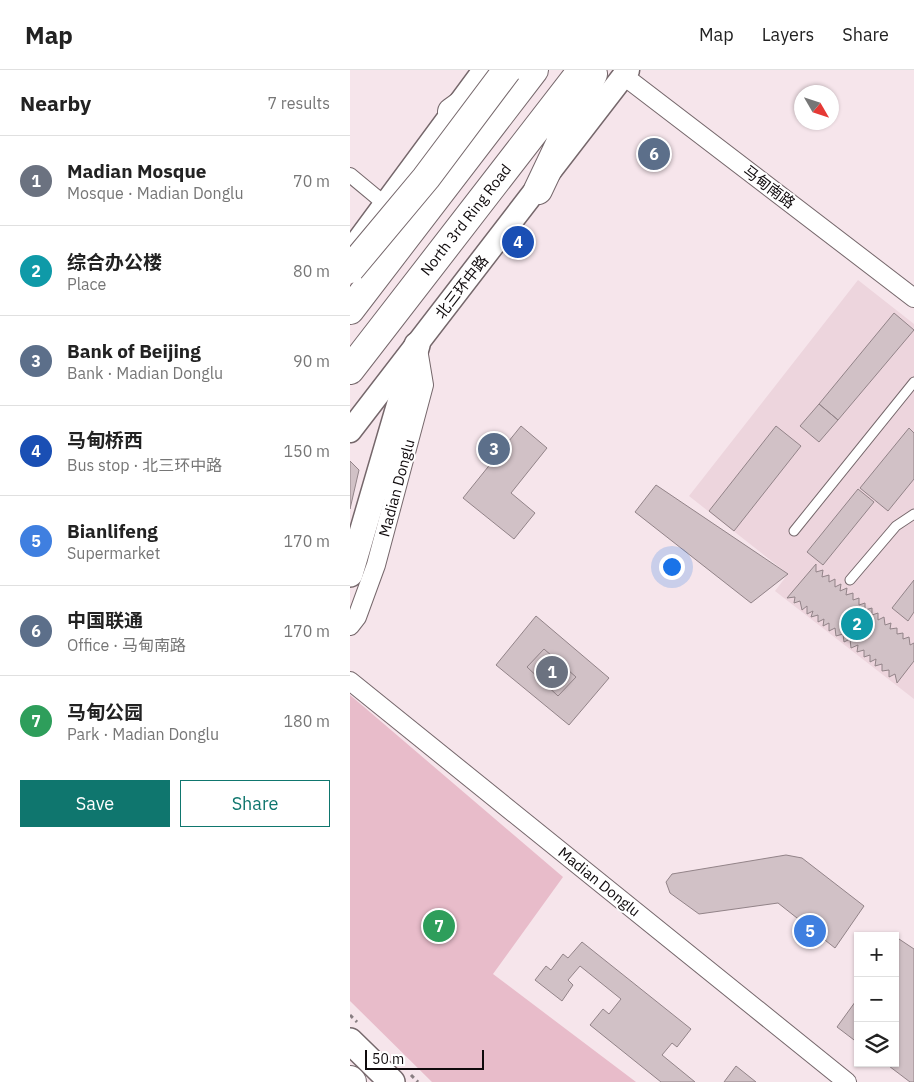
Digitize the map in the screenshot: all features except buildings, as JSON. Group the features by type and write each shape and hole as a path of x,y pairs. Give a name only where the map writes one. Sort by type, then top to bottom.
{"highway":[{"path":"452,112 509,70"},
{"path":"350,269 426,178 509,70"},
{"path":"350,310 534,70"},
{"name":"North 3rd Ring Road","path":"350,370 582,70"},
{"path":"538,190 595,70"}],"main road":[{"path":"350,574 417,345"},
{"path":"350,1041 392,1082"}],"street":[{"path":"350,251 484,70"},
{"name":"北三环中路","path":"350,431 538,190 626,73"},
{"name":"马甸南路","path":"626,73 914,298"},
{"path":"350,175 385,204"},
{"name":"Madian Donglu","path":"350,626 357,617 376,565 424,386 417,345"},
{"name":"Madian Donglu","path":"350,681 847,1082"}],"lane":[{"path":"794,531 914,382"},
{"path":"850,580 896,526 914,514"}],"shaded area":[{"path":"858,280 914,324 914,699 775,591 788,574 689,496"},
{"path":"350,695 563,877 493,974 636,1082 432,1082 350,1001"}],"place":[{"name":"中国联通","path":"654,154"},
{"name":"马甸桥西","path":"518,242"},
{"name":"Bank of Beijing","path":"494,449"},
{"name":"综合办公楼","path":"857,624"},
{"name":"Madian Mosque","path":"552,672"},
{"name":"马甸公园","path":"439,926"},
{"name":"Bianlifeng","path":"810,931"}]}
